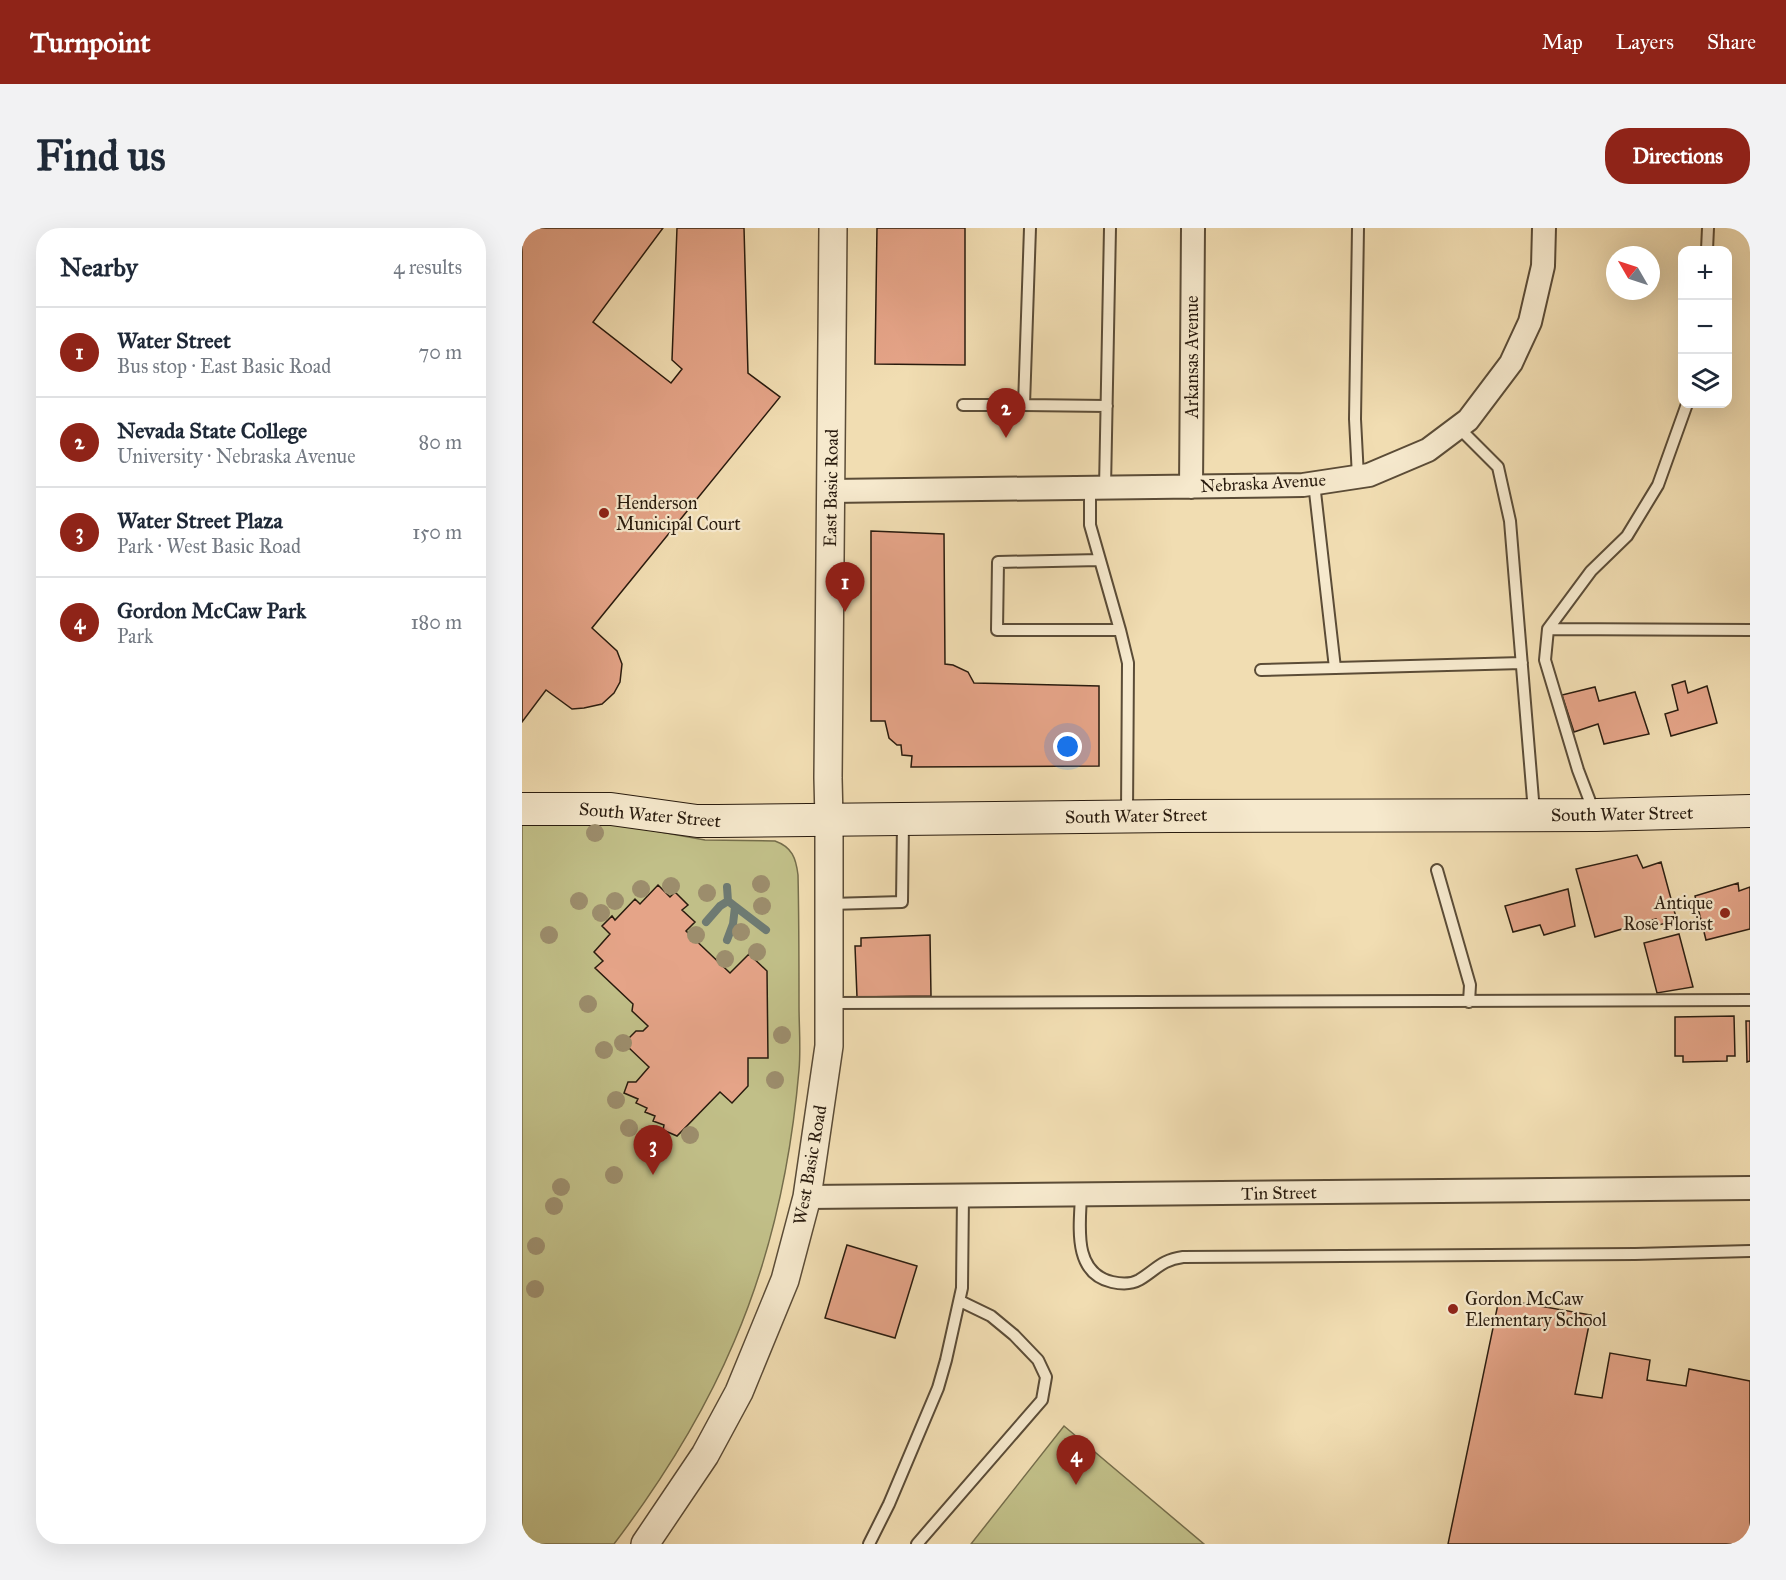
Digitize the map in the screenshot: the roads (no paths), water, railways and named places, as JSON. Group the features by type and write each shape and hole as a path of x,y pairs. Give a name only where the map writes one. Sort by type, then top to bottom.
{"main road":[{"name":"South Water Street","path":"522,809 611,809 697,821 1126,816 1596,815 1750,811"}],"street":[{"name":"East Basic Road","path":"830,820 828,778 833,228"},
{"name":"Arkansas Avenue","path":"1191,487 1193,228"},
{"name":"Nebraska Avenue","path":"831,492 1303,485 1370,475 1428,450 1468,420 1511,363 1530,322 1543,266 1544,228"},
{"name":"West Basic Road","path":"645,1544 705,1455 739,1392 785,1280 807,1197 829,1046 830,820"},
{"name":"Tin Street","path":"807,1197 1750,1188"}],"lane":[{"path":"1024,405 1030,228"},
{"path":"1110,228 1107,406 1098,488 1090,525 1128,663 1126,816"},
{"path":"1358,228 1355,419 1358,477"},
{"path":"1707,246 1708,228"},
{"path":"963,405 1107,406"},
{"path":"1596,815 1578,770 1545,660 1548,629 1591,571 1627,536 1658,486 1686,408"},
{"path":"1458,427 1498,467 1510,521 1534,815"},
{"path":"1314,483 1335,668"},
{"path":"1100,560 998,562 997,630 1120,630"},
{"path":"1548,629 1750,630"},
{"path":"1261,670 1522,663"},
{"path":"830,903 902,902 903,819"},
{"path":"1437,870 1470,985 1469,1002"},
{"path":"830,1004 1750,1000"},
{"path":"869,1544 889,1504 938,1388 962,1288 963,1195"},
{"path":"1081,1195 1082,1253 1088,1266 1098,1276 1109,1282 1120,1284 1131,1284 1166,1261 1183,1257 1750,1251"},
{"path":"917,1544 1042,1400 1046,1377 1038,1360 1014,1335 991,1316 960,1300"}],"waterway":[{"path":"727,887 728,901 766,930"},
{"path":"706,922 720,906 728,901"},
{"path":"727,940 733,924 735,907"}],"place":[{"name":"Nevada State College","path":"1006,438"},
{"name":"Henderson Municipal Court","path":"604,513"},
{"name":"Water Street","path":"845,612"},
{"name":"Antique Rose Florist","path":"1725,913"},
{"name":"Water Street Plaza","path":"653,1175"},
{"name":"Gordon McCaw Elementary School","path":"1453,1309"},
{"name":"Gordon McCaw Park","path":"1076,1485"}]}
